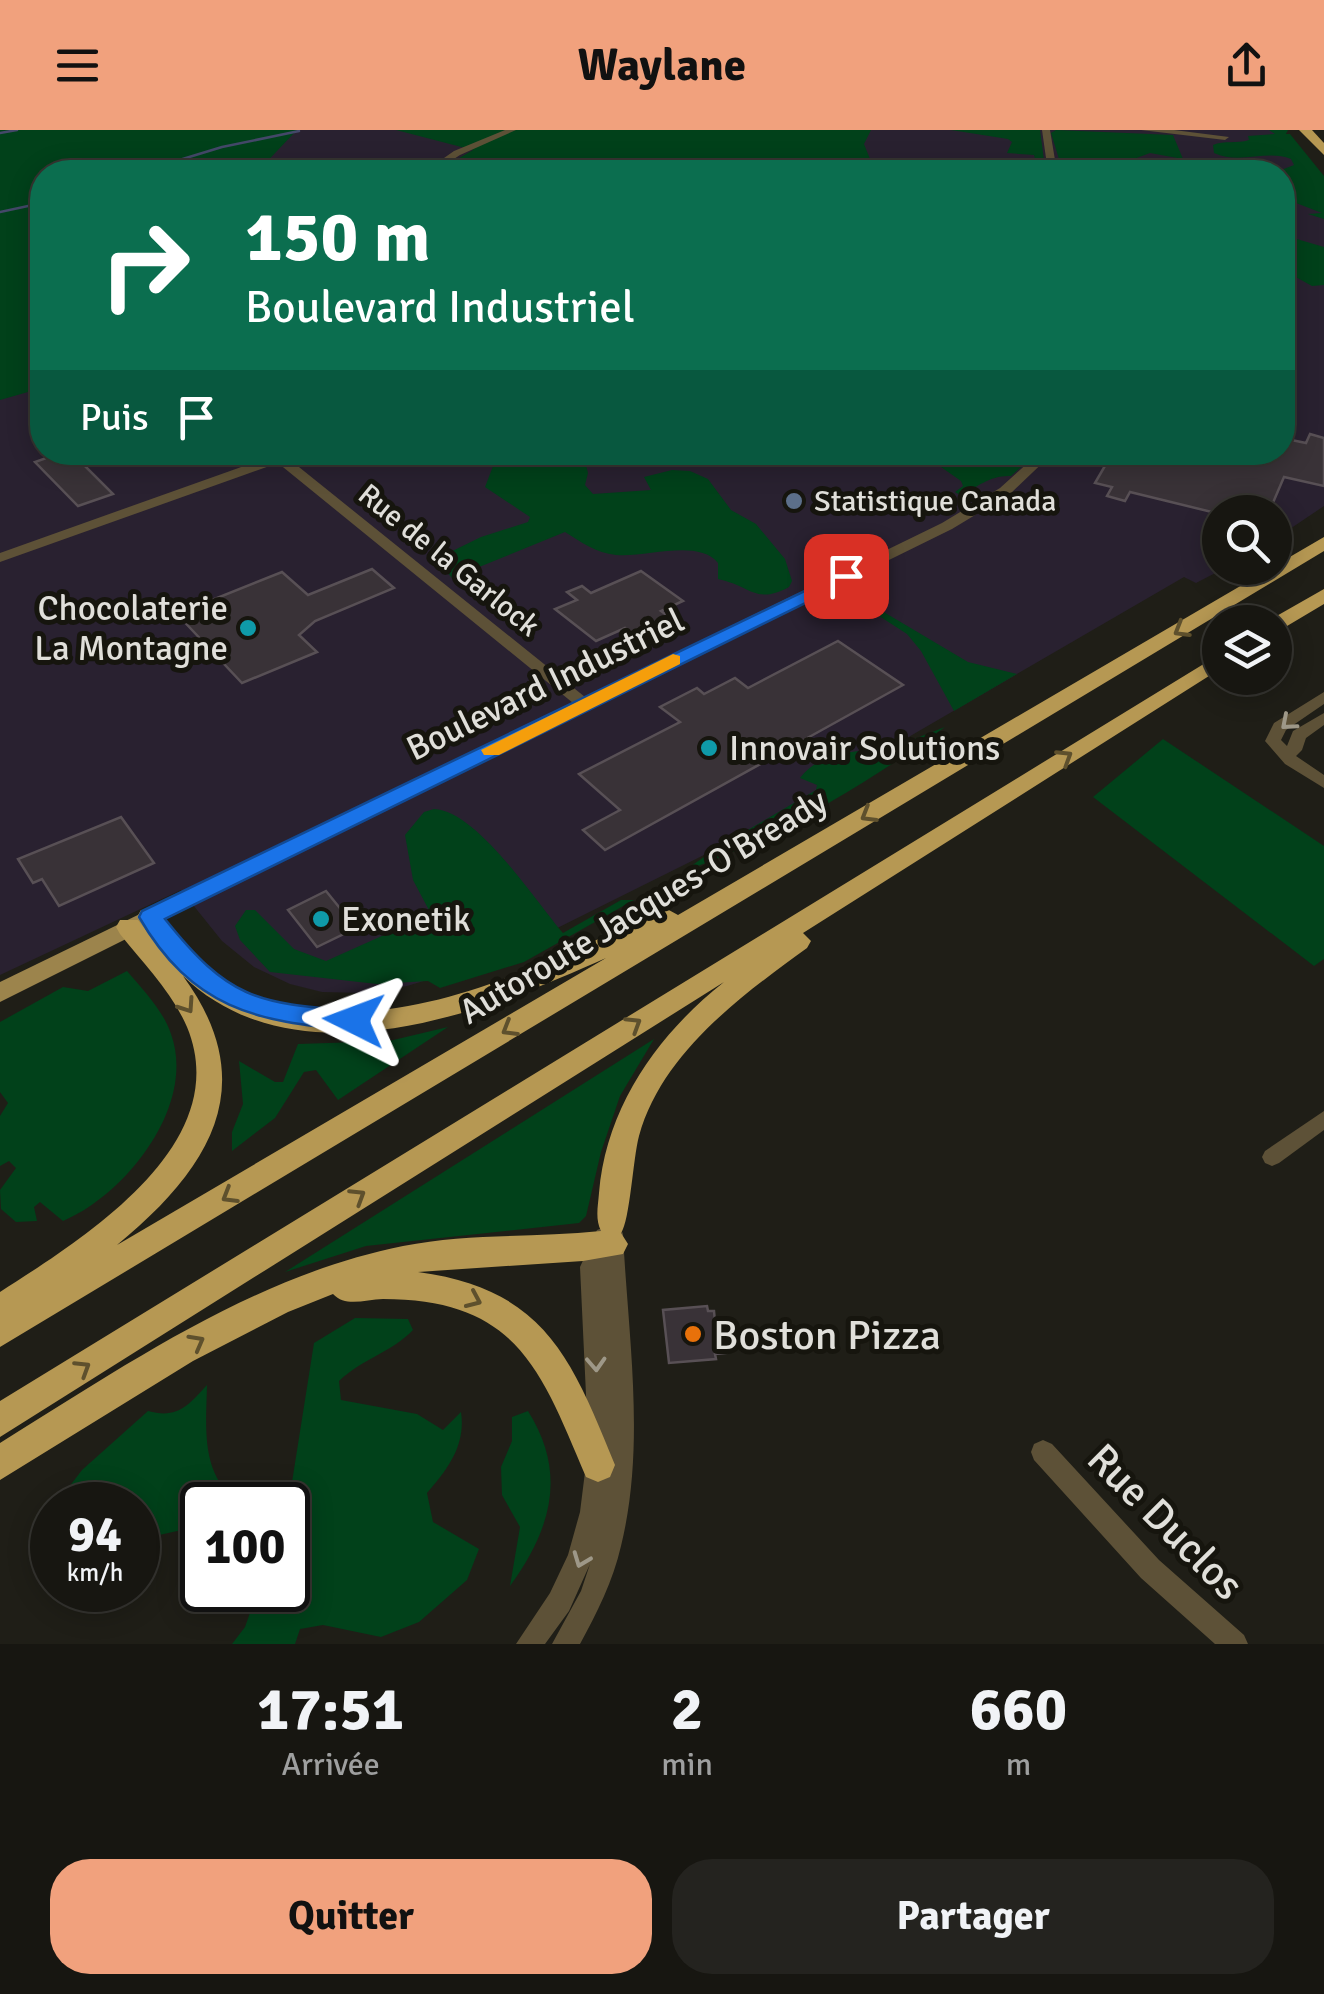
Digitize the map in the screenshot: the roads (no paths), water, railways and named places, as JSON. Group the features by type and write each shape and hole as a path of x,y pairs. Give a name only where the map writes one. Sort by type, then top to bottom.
{"highway":[{"path":"1305,130 1324,148"},
{"path":"1312,130 1324,148"},
{"name":"Autoroute Jacques-O'Bready","path":"0,1332 1324,543"},
{"path":"1292,614 1324,594"},
{"path":"0,1420 1202,671"},
{"path":"0,1464 159,1364 250,1315 379,1265 608,1238 616,1167 630,1121 652,1077 689,1028 739,982 985,806"},
{"path":"140,922 197,974 234,999 294,1017 363,1020 441,1008 515,987 803,854"},
{"path":"0,1310 78,1256 141,1205 176,1168 202,1119 210,1080 206,1041 140,922"},
{"path":"250,1315 321,1293 379,1283 424,1285 471,1298 515,1324 545,1354 566,1386 598,1465"}],"main road":[{"name":"Boulevard Industriel","path":"0,990 140,922"}],"street":[{"path":"447,160 512,130"},
{"path":"1046,130 1051,160"},
{"path":"1144,130 1225,137"},
{"path":"0,558 260,465"},
{"name":"Rue de la Garlock","path":"289,465 584,704"},
{"name":"Boulevard Industriel","path":"140,922 948,526 1005,492 1034,465"},
{"path":"1324,697 1275,734 1278,749 1324,783"},
{"path":"1288,754 1294,750 1299,734 1324,718"},
{"path":"1272,1157 1324,1119"},
{"path":"529,1644 558,1605 580,1565 594,1518 598,1465 591,1267 608,1238"},
{"path":"565,1644 601,1578 620,1493 622,1431 608,1238"},
{"name":"Rue Duclos","path":"1043,1452 1150,1569 1235,1644"}],"waterway":[{"path":"0,133 17,130"},
{"path":"179,160 299,131"},
{"path":"0,212 30,206"}],"place":[{"name":"Statistique Canada","path":"794,501"},
{"name":"Chocolaterie La Montagne","path":"248,628"},
{"name":"Innovair Solutions","path":"709,748"},
{"name":"Exonetik","path":"321,919"},
{"name":"Boston Pizza","path":"693,1334"}]}
